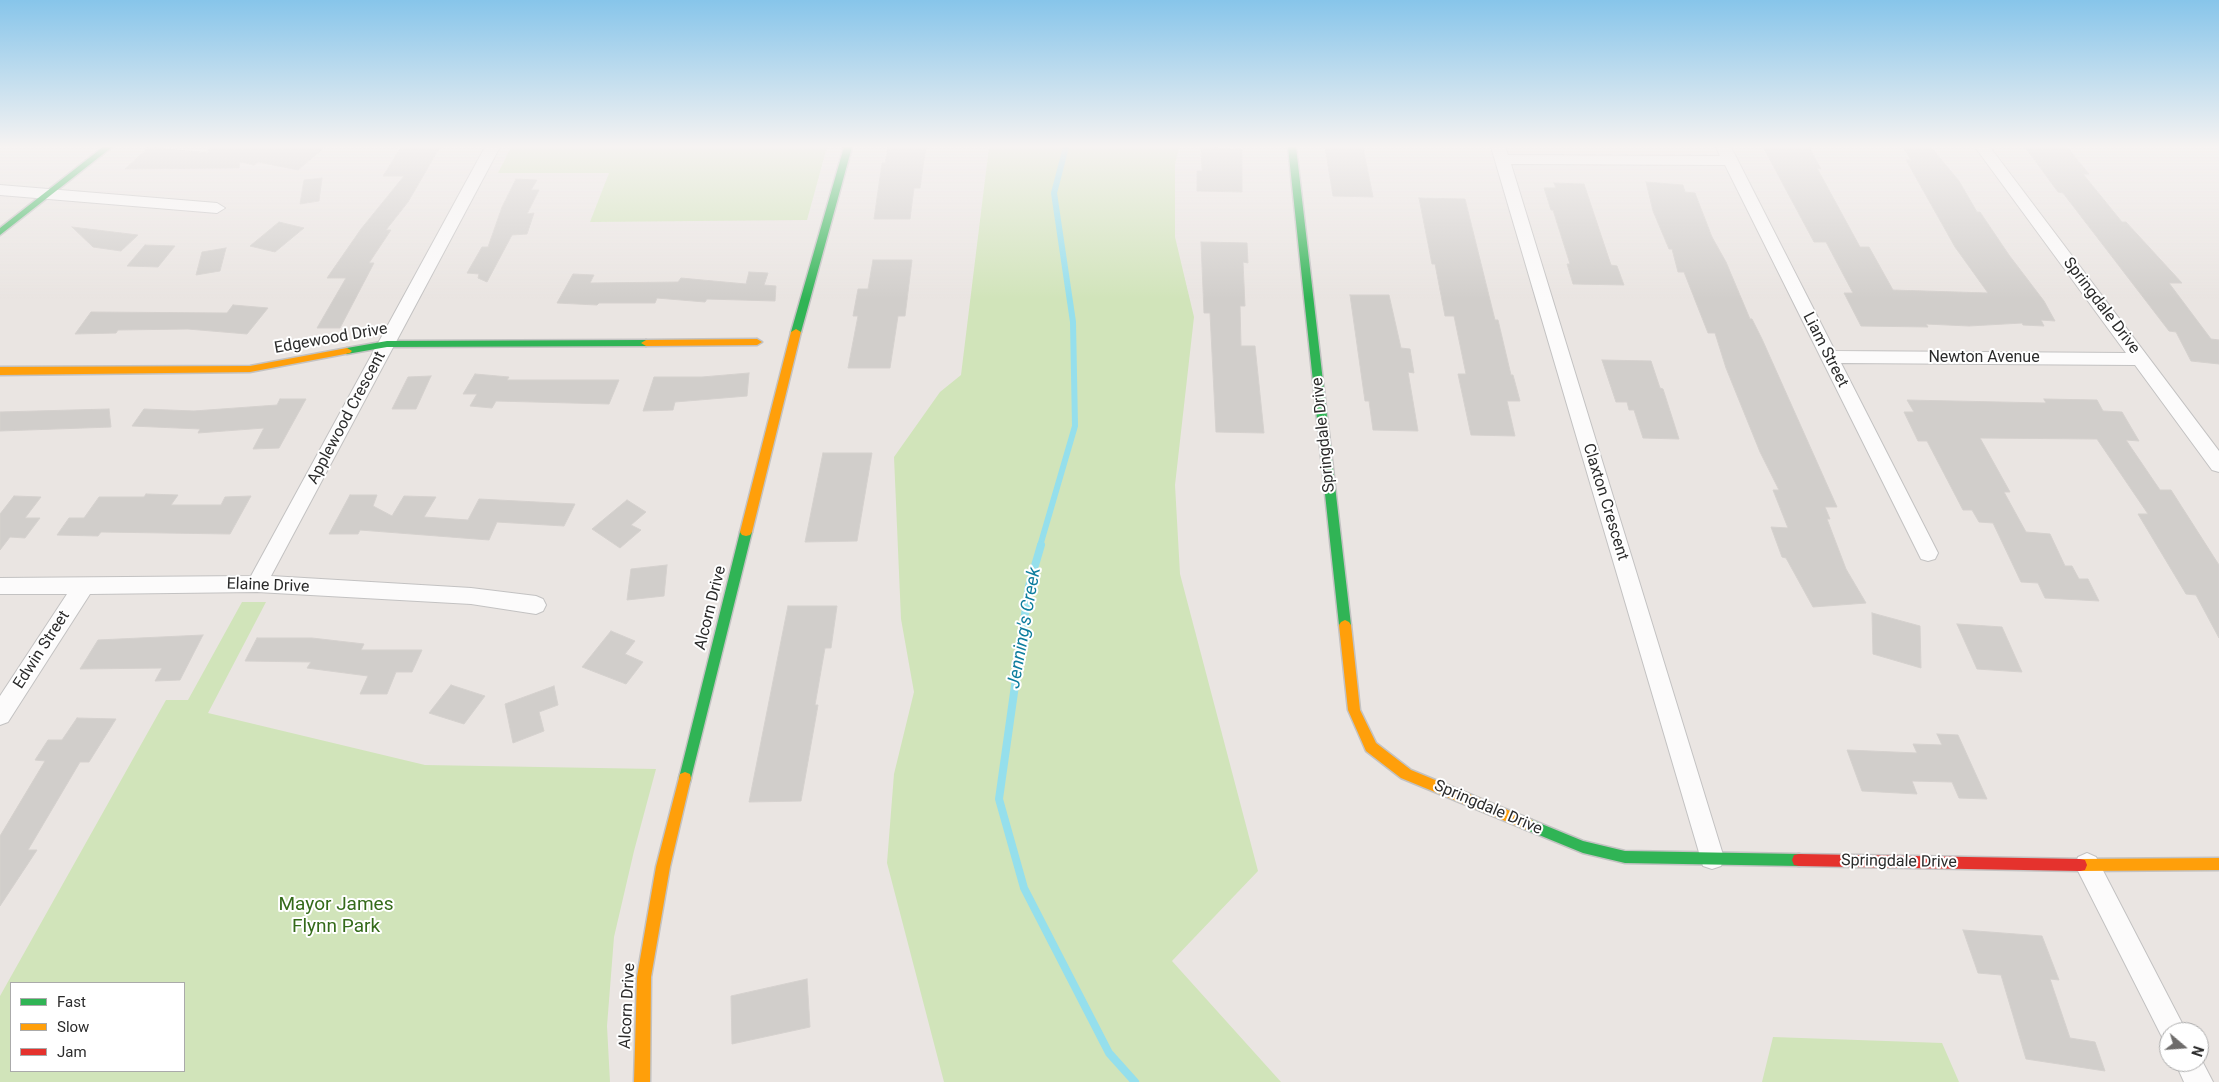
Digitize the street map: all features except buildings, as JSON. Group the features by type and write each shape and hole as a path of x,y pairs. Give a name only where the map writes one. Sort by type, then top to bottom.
{"street":[{"path":"0,232 46,197"},
{"path":"92,197 217,208"},
{"name":"Applewood Crescent","path":"257,584 466,197"},
{"name":"Alcorn Drive","path":"642,1082 644,978 663,867 794,342 834,197"},
{"name":"Springdale Drive","path":"1298,197 1354,710 1371,747 1406,774 1583,847 1625,857 2087,865 2219,864"},
{"name":"Claxton Crescent","path":"1513,197 1712,858"},
{"name":"Liam Street","path":"1748,197 1928,553"},
{"name":"Springdale Drive","path":"2020,197 2219,465"},
{"name":"Edgewood Drive","path":"0,371 250,369 387,344 757,342"},
{"name":"Newton Avenue","path":"1829,357 2140,359"},
{"name":"Elaine Drive","path":"0,586 257,584 471,596 536,605"},
{"name":"Edwin Street","path":"0,715 84,585"},
{"path":"2087,865 2168,1022"}],"green space":[{"path":"600,197 813,197 807,220 590,222"},
{"path":"983,197 1175,197 1175,237 1194,317 1175,485 1180,574 1258,871 1172,961 1281,1082 944,1082 887,863 894,774 914,692 901,619 894,457 940,392 961,375"},
{"name":"Mayor James Flynn Park","path":"242,602 266,602 208,713 425,765 656,769 614,937 607,1026 610,1082 0,1082 0,996 166,700 188,700"},
{"path":"1773,1037 1942,1043 1959,1082 1762,1082"}],"waterway":[{"name":"Jenning's Creek","path":"1040,546 1075,426 1073,322 1055,197"},
{"name":"Jenning's Creek","path":"1041,545 1029,586 999,799 1024,888 1109,1053 1135,1082"}],"traffic: fast":[{"path":"0,232 44,197"},
{"path":"796,332 834,197"},
{"path":"1298,197 1345,625"},
{"path":"347,351 387,344 646,343"},
{"path":"685,778 746,532"},
{"path":"1527,824 1583,847 1625,857 1799,860"}],"traffic: slow":[{"path":"746,532 796,332"},
{"path":"646,343 757,342"},
{"path":"0,371 250,369 347,351"},
{"path":"1345,625 1354,710 1371,747 1406,774 1527,824"},
{"path":"642,1082 644,977 663,867 685,778"},
{"path":"2080,865 2219,864"}],"traffic: jam":[{"path":"1799,860 2080,865"}]}
